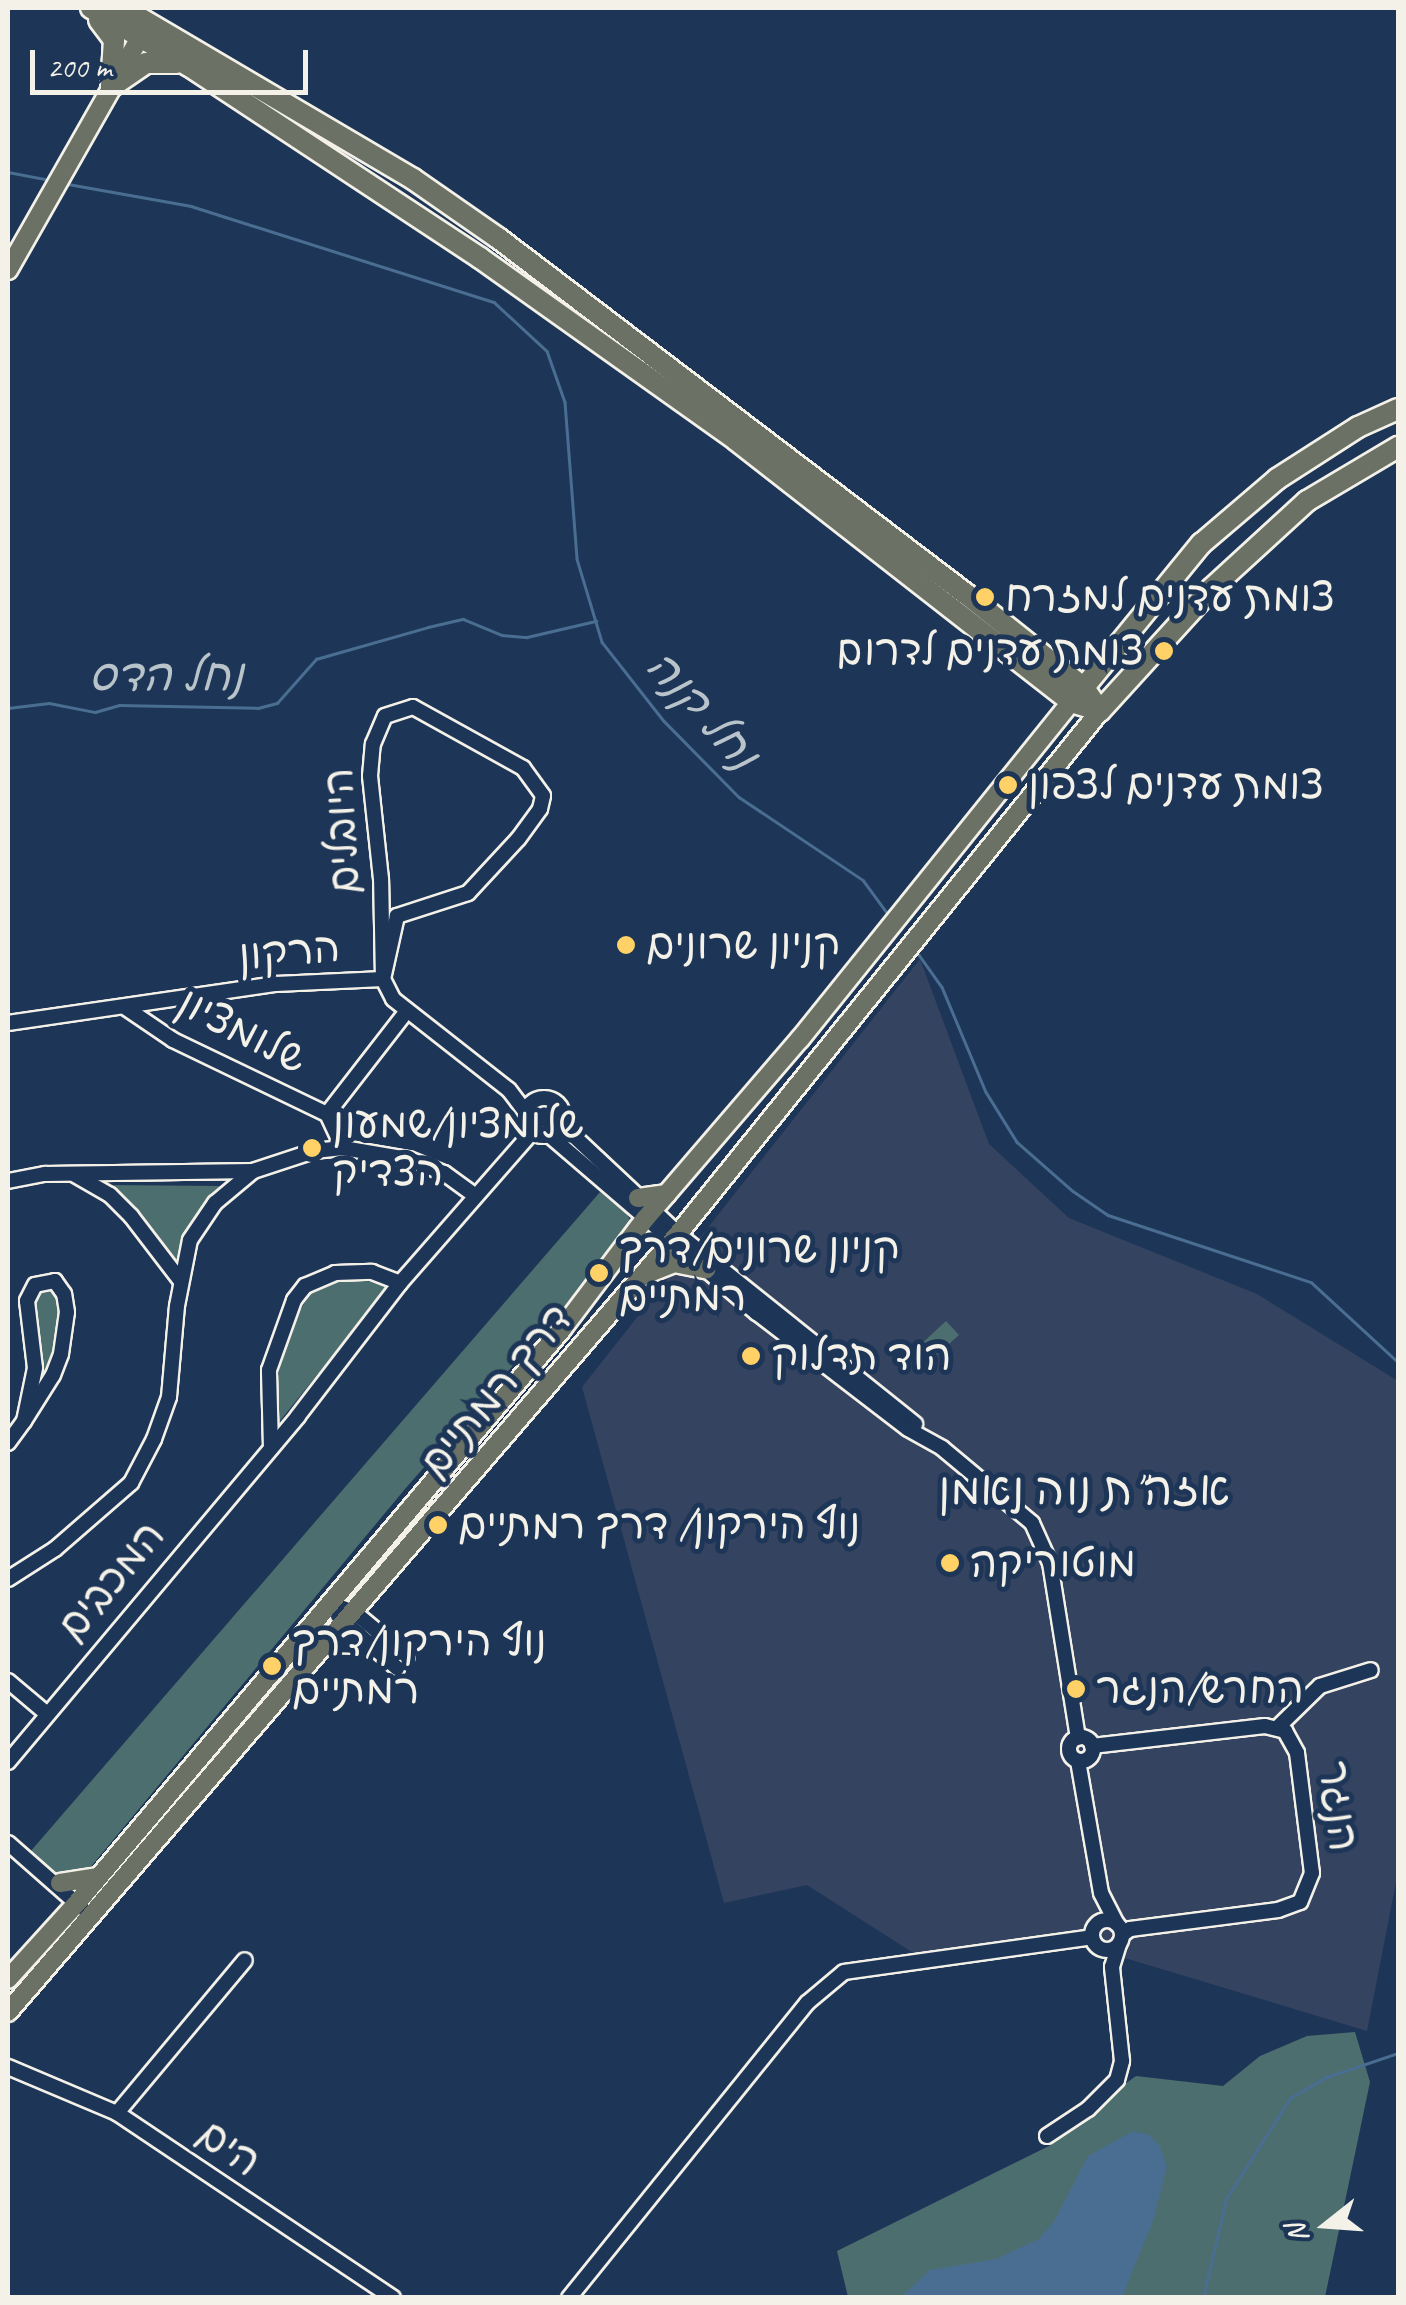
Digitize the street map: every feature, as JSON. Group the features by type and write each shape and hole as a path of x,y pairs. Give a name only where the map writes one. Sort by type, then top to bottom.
{"highway":[{"path":"89,8 144,30 413,179 498,238 1043,658 1072,702"},
{"path":"89,8 114,40 112,87"},
{"path":"123,8 190,66 398,200 657,383 1072,702 1100,711 1212,588 1306,501 1398,447"},
{"path":"112,87 152,61 190,66"},
{"path":"1072,702 1201,544 1276,480 1358,426 1398,410"},
{"path":"1043,658 1083,666 1114,649"}],"main road":[{"path":"8,270 144,30"},
{"path":"641,1214 667,1194 1072,702"},
{"name":"דרך רמתיים","path":"8,2012 674,1238 1100,711"},
{"name":"דרך רמתיים","path":"8,1978 99,1877 562,1329 641,1214"},
{"path":"634,1282 674,1263 706,1269"},
{"path":"60,1922 62,1907 54,1883 99,1877"}],"street":[{"name":"היובלים","path":"412,707 522,768 543,796 540,809 518,839 468,893 397,916 383,979 381,879 370,776 373,744 386,716 412,707"},
{"name":"הרקון","path":"8,1023 276,984 383,979 393,999 529,1106"},
{"name":"שלומציון","path":"126,1008 173,1040 327,1114"},
{"path":"343,1148 327,1114 407,1011"},
{"path":"555,1130 562,1112 556,1102 545,1098 529,1106 526,1124 532,1132 555,1130 641,1214 914,1422 921,1434"},
{"name":"המכבים","path":"8,1762 271,1448 400,1283 532,1132"},
{"path":"8,1579 83,1527 131,1483 144,1462 169,1397 180,1280 190,1240 215,1204 253,1172 287,1158 343,1148 409,1159 444,1174 474,1195"},
{"path":"8,1181 75,1174 253,1172"},
{"path":"75,1174 110,1196 131,1216 180,1280"},
{"path":"674,1238 706,1269 908,1429 921,1434 1028,1518 1040,1536 1052,1577 1078,1738 1069,1749 1078,1761 1101,1893 1120,1934 1112,1967 1122,2061 1117,2080 1088,2109 1046,2136"},
{"path":"271,1448 269,1370 294,1300 305,1286 335,1273 372,1272 400,1283"},
{"path":"8,1443 24,1421 62,1354 66,1312 64,1294 54,1281 35,1285 27,1301 35,1368 24,1421"},
{"path":"374,1589 372,1610 376,1630"},
{"path":"318,1651 334,1645 370,1646 402,1662 376,1630 330,1604"},
{"path":"348,1617 370,1646"},
{"path":"1277,1728 1320,1686 1371,1670"},
{"path":"8,1681 47,1714"},
{"name":"הנגר","path":"1092,1746 1244,1727 1277,1728 1291,1737 1297,1752 1312,1874 1304,1896 1278,1910 1130,1929 1120,1934"},
{"path":"1078,1738 1087,1739 1092,1746 1088,1759 1078,1761"},
{"path":"8,1843 92,1915"},
{"path":"1101,1893 1096,1937 1112,1967"},
{"path":"1096,1937 1107,1919 1120,1934"},
{"path":"569,2298 807,2004 844,1972 1120,1934"},
{"path":"118,2112 246,1960"},
{"name":"הים","path":"8,2059 13,2069 118,2112 392,2298"}],"shaded area":[{"path":"920,959 989,1144 1069,1218 1257,1294 1398,1381 1398,1872 1367,2031 1075,1943 932,1965 807,1885 724,1903 582,1387"},
{"path":"1133,2131 1149,2135 1160,2146 1167,2167 1153,2221 1122,2297 901,2297 930,2270 996,2259 1039,2239 1054,2221 1088,2156"}],"green space":[{"path":"109,1185 220,1186 190,1227 176,1265 134,1207"},
{"path":"600,1192 626,1212 631,1222 629,1233 405,1489 74,1887 30,1852"},
{"path":"341,1280 364,1280 388,1287 279,1422 276,1388 285,1337 310,1293"},
{"path":"51,1287 60,1307 57,1347 38,1389 41,1348 34,1299 40,1288"},
{"path":"946,1321 959,1335 930,1361 917,1348"},
{"path":"1355,2032 1370,2082 1325,2297 848,2297 837,2251 1051,2145 1049,2139 1136,2076 1223,2086 1260,2056 1307,2036"}],"waterway":[{"name":"נחל קנה","path":"8,172 50,180"},
{"name":"נחל קנה","path":"68,184 191,206 494,302 547,351 565,402 577,559 602,642 664,721 739,797 863,880 888,914"},
{"name":"נחל הדס","path":"8,708 49,703 95,712 119,705 258,708 277,703 316,659 428,627 463,619 502,635 527,637 596,621"},
{"name":"נחל קנה","path":"917,952 942,987 986,1092 1017,1142 1073,1191 1108,1215 1311,1282 1398,1362"},
{"path":"1203,2298 1226,2199 1290,2098 1324,2078 1398,2053"}],"place":[{"name":"צומת עדנים למזרח","path":"985,597"},
{"name":"צומת עדנים לדרום","path":"1164,651"},
{"name":"צומת עדנים לצפון","path":"1008,785"},
{"name":"קניון שרונים","path":"626,945"},
{"name":"שלומציון/שמעון הצדיק","path":"312,1148"},
{"name":"קניון שרונים/דרך רמתיים","path":"599,1273"},
{"name":"הוד תדלוק","path":"751,1356"},
{"name":"נוף הירקון/ דרך רמתיים","path":"438,1525"},
{"name":"מוטוריקה","path":"950,1563"},
{"name":"נוף הירקון/דרך רמתיים","path":"272,1666"},
{"name":"החרש/הנגר","path":"1076,1689"}],"district":[{"name":"אזה\"ת נוה נאמן","path":"1084,1490"}]}
